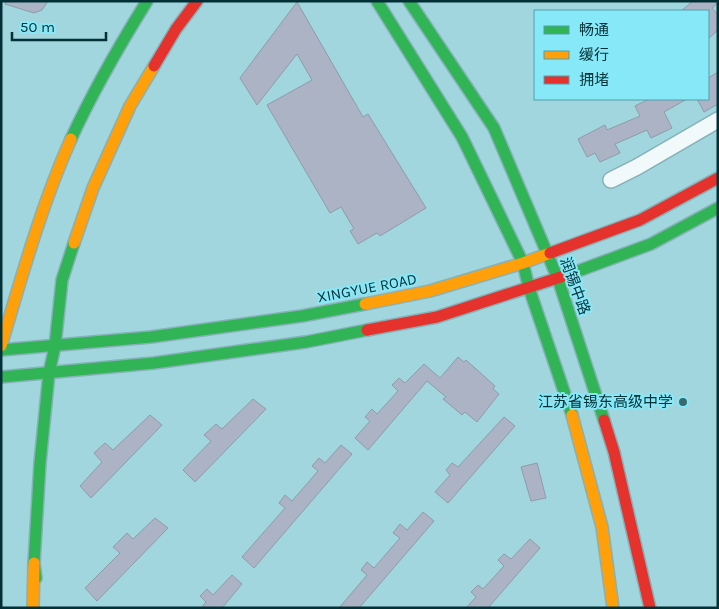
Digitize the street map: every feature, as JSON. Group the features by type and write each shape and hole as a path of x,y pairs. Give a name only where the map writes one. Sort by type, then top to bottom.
{"main road":[{"path":"1,346 30,247 56,173 88,102 124,37 147,1"},
{"path":"33,608 40,463 49,374 55,346 62,280 93,188 130,106 176,29 197,1"},
{"path":"377,1 462,137 523,263 529,288 570,408 602,527 613,608"},
{"name":"润锡中路","path":"409,1 494,128 558,279 614,452 650,608"},
{"name":"XINGYUE ROAD","path":"1,350 151,337 302,316 430,291 523,263 640,220 718,178"},
{"path":"1,377 154,363 306,342 437,317 558,279 651,244 718,208"},
{"path":"34,563 39,608"}],"street":[{"path":"611,180 718,120"}],"building":[{"path":"6,1 48,1 42,10 34,13 5,4"},
{"path":"693,1 718,1 712,8 718,15 718,30 709,38 709,10 682,10"},
{"path":"297,2 363,117 368,114 426,208 380,236 377,233 358,244 350,231 354,229 341,207 330,213 267,105 312,80 297,54 257,105 240,78"},
{"path":"718,72 718,104 704,112 698,100 709,100 709,77"},
{"path":"647,100 685,100 664,112 672,128 651,138 647,130 615,144 620,153 600,162 595,153 587,157 578,139 605,125 607,130 640,116 635,106"},
{"path":"458,357 464,362 466,360 495,386 493,389 499,394 477,422 465,412 462,415 443,399 446,397 427,381 368,450 355,438 370,421 365,417 372,409 377,414 398,391 392,385 399,378 405,383 424,364 440,378"},
{"path":"253,399 266,409 195,482 183,470 211,441 204,435 216,424 222,429"},
{"path":"150,415 162,425 91,498 80,486 102,462 94,453 105,443 113,450"},
{"path":"504,417 515,426 448,503 435,492 450,475 446,470 452,463 458,467"},
{"path":"341,445 352,454 254,568 242,557 285,508 279,503 285,495 292,501 318,471 312,466 319,458 325,463"},
{"path":"537,463 546,498 531,501 521,467"},
{"path":"423,512 434,521 359,608 339,608 367,575 361,570 367,562 374,568 400,538 393,533 400,524 407,530"},
{"path":"155,518 168,528 97,601 85,588 120,553 113,547 127,533 133,539"},
{"path":"530,539 540,548 488,608 466,608 476,597 471,592 478,585 483,589 504,566 498,560 504,554 511,559"},
{"path":"232,575 242,584 222,608 201,608 206,602 200,596 207,589 213,595"}],"traffic: fast":[{"path":"71,139 107,69 147,1"},
{"path":"377,1 462,137 523,263 529,288 572,415"},
{"path":"409,1 494,128 558,279 604,420"},
{"path":"570,274 651,244 718,208"},
{"path":"36,578 34,563 40,463 49,373 55,346 62,280 74,243"},
{"path":"1,350 151,337 302,316 365,304"},
{"path":"1,377 154,363 306,342 367,330"}],"traffic: slow":[{"path":"74,243 93,188 130,106 154,66"},
{"path":"1,346 41,215 71,139"},
{"path":"365,304 430,291 550,253"},
{"path":"572,415 602,527 613,608"},
{"path":"33,608 34,563"}],"traffic: jam":[{"path":"154,66 176,29 197,1"},
{"path":"550,253 640,220 718,178"},
{"path":"367,330 437,317 570,274"},
{"path":"604,420 614,452 650,608"}],"place":[{"name":"江苏省锡东高级中学","path":"683,402"}]}
